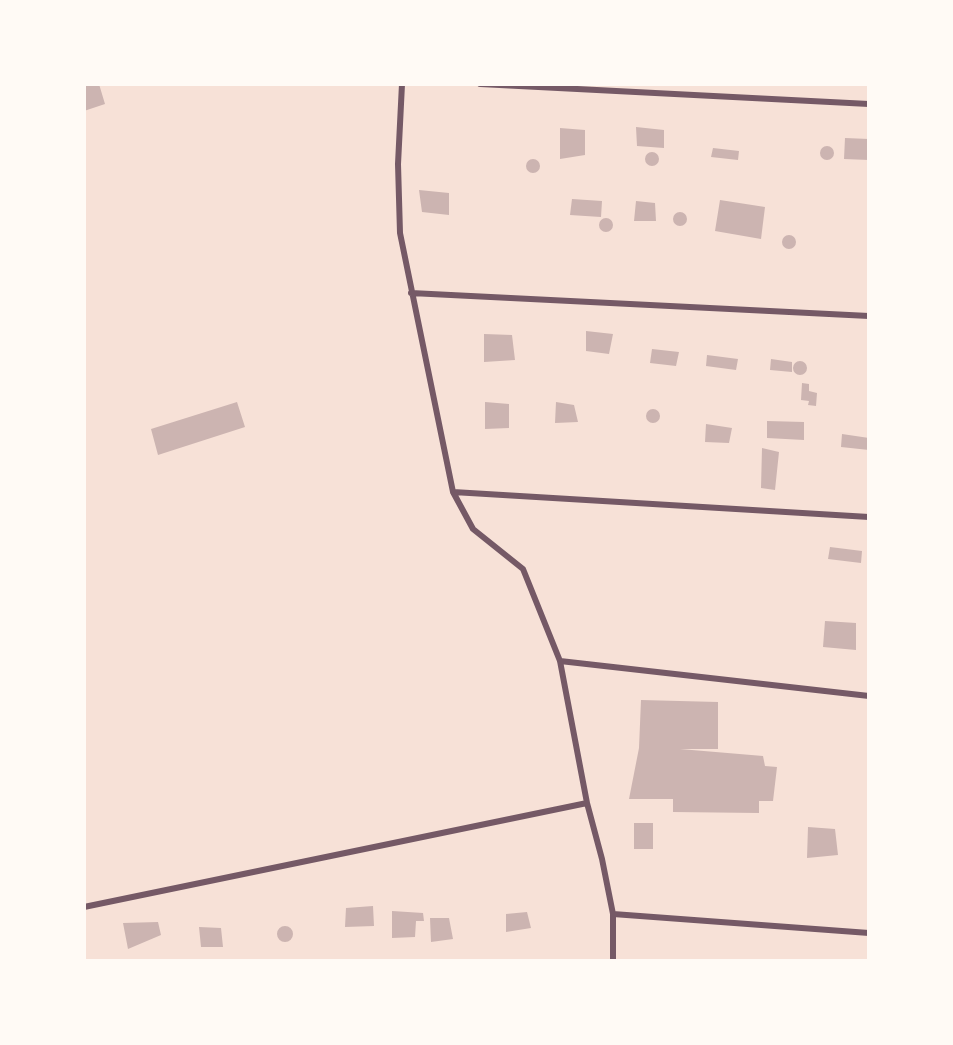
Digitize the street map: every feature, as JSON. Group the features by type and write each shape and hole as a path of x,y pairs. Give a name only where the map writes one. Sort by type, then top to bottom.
{"street":[{"path":"402,84 398,164 400,233 453,492 473,529 524,569 560,661 587,803 603,859 613,914 613,961"},
{"path":"480,84 869,104"},
{"path":"411,293 869,316"},
{"path":"453,492 869,517"},
{"path":"560,661 869,696"},
{"path":"84,907 587,803"},
{"path":"613,914 869,933"}],"building":[{"path":"84,84 99,84 105,104 84,111"},
{"path":"636,127 664,130 664,148 637,146"},
{"path":"560,128 585,130 585,155 560,159"},
{"path":"845,138 869,139 869,160 844,159"},
{"path":"824,146 830,146 834,153 830,160 824,160 820,156 820,150"},
{"path":"713,148 739,151 738,160 711,157"},
{"path":"652,152 657,154 659,159 657,164 652,166 647,164 645,159 647,154"},
{"path":"533,159 538,161 540,166 538,171 533,173 528,171 526,166 528,161"},
{"path":"419,190 449,193 449,215 422,212"},
{"path":"572,199 602,201 601,217 570,215"},
{"path":"720,200 765,207 761,239 715,231"},
{"path":"636,201 655,203 656,221 634,221"},
{"path":"677,212 683,212 687,219 683,226 677,226 673,222 673,216"},
{"path":"603,218 609,218 613,225 609,232 603,232 599,228 599,222"},
{"path":"786,235 792,235 796,242 792,249 786,249 782,245 782,239"},
{"path":"586,331 613,334 609,354 586,351"},
{"path":"484,334 512,335 515,360 484,362"},
{"path":"652,349 679,352 676,366 650,363"},
{"path":"707,355 738,359 736,370 706,366"},
{"path":"771,359 792,362 792,372 770,370"},
{"path":"797,361 803,361 807,368 803,375 797,375 793,371 793,365"},
{"path":"802,383 809,384 809,391 817,393 816,406 808,405 809,401 801,400"},
{"path":"237,402 245,427 158,455 151,429"},
{"path":"485,402 509,404 509,428 485,429"},
{"path":"556,402 574,405 578,422 555,423"},
{"path":"650,409 656,409 660,416 656,423 650,423 646,419 646,413"},
{"path":"767,421 804,422 804,440 767,438"},
{"path":"706,424 732,428 729,443 705,442"},
{"path":"842,434 869,438 869,450 841,447"},
{"path":"762,448 779,452 775,490 761,488"},
{"path":"830,547 862,551 861,563 828,559"},
{"path":"825,621 856,623 856,650 823,647"},
{"path":"641,700 718,702 718,749 680,749 763,756 765,766 777,767 773,801 759,801 759,813 673,812 673,799 629,799 639,748"},
{"path":"634,823 653,823 653,849 634,849"},
{"path":"808,827 835,829 838,855 807,858"},
{"path":"373,906 374,926 345,927 346,908"},
{"path":"392,911 423,913 424,921 416,921 415,937 392,938"},
{"path":"527,912 531,928 506,932 506,914"},
{"path":"430,918 449,918 453,939 431,942"},
{"path":"158,922 161,935 128,949 123,923"},
{"path":"285,926 291,928 293,934 291,940 285,942 279,940 277,934 279,928"},
{"path":"199,927 221,928 223,947 201,947"}]}
